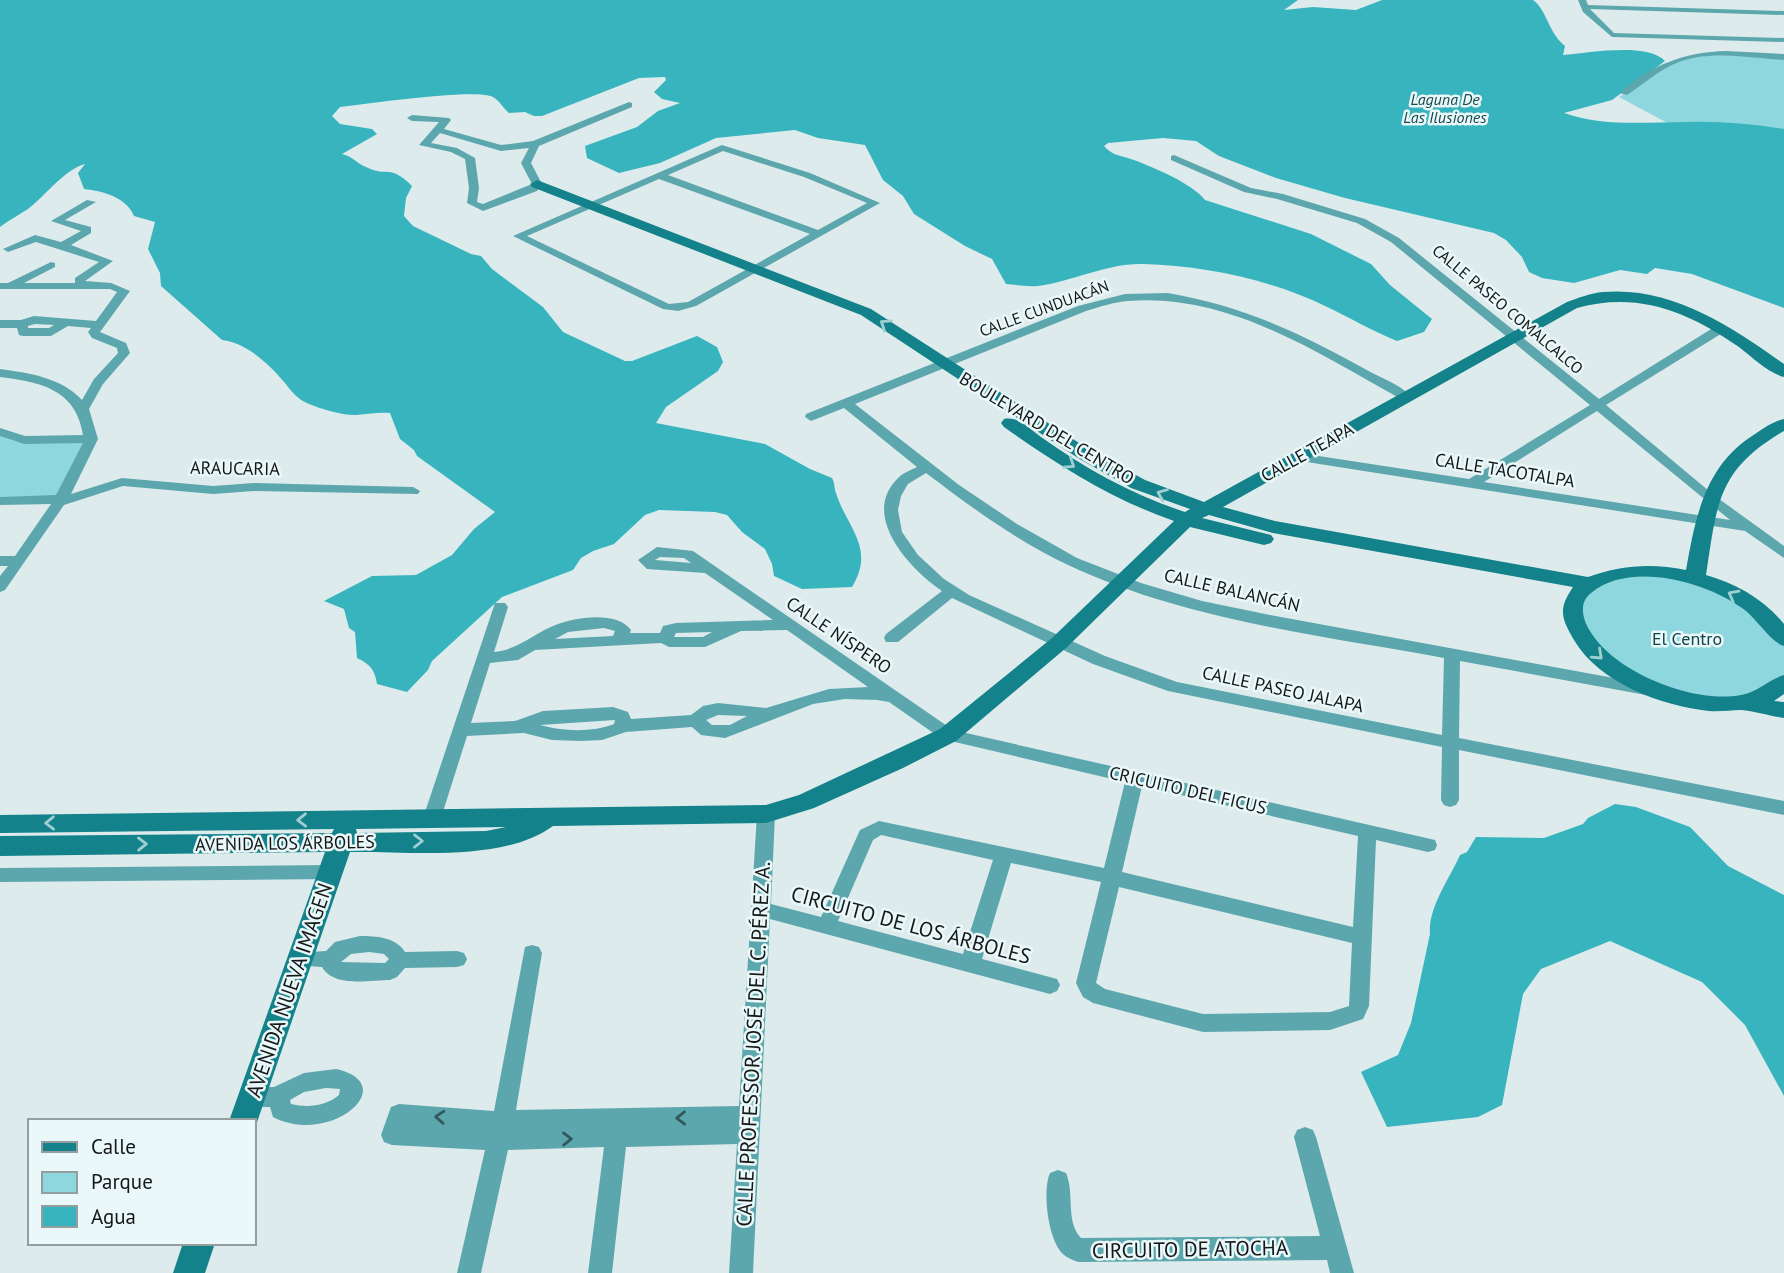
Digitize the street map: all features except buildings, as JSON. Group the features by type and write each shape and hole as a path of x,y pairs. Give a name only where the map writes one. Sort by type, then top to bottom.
{"street":[{"path":"1583,4 1784,13"},
{"path":"1583,4 1608,33 1619,35 1784,40"},
{"path":"1593,18 1628,29 1668,36"},
{"path":"1624,93 1667,65 1687,57 1784,57"},
{"path":"438,130 500,147 535,144 629,105"},
{"path":"412,118 446,120 424,146 452,150 470,158 475,190 473,205 485,208 535,187 526,163 535,144"},
{"path":"722,148 803,174 875,204 684,307 667,307 518,236 580,204 658,175 722,148"},
{"name":"CALLE PASEO COMALCALCO","path":"1174,158 1248,190 1306,204 1371,226 1408,249 1710,499 1784,553"},
{"path":"658,175 819,234"},
{"name":"BOULEVARD DEL CENTRO","path":"535,187 752,272 850,319 935,366 1085,474 1123,494 1195,514 1245,536 1584,587"},
{"path":"62,246 88,231 56,219 91,202"},
{"path":"8,249 35,238 108,261 79,280 82,286"},
{"path":"4,286 51,265"},
{"path":"4,286 116,286 122,289 122,295 96,325 94,332 122,346 124,353 98,382 83,408"},
{"name":"CALLE CUNDUACÁN","path":"811,416 1103,300 1126,297 1207,301 1238,310 1405,396"},
{"name":"CALLE TEAPA","path":"948,735 1059,643 1195,514 1577,303 1615,297 1675,306 1720,329 1784,372"},
{"path":"3,324 22,324 23,332 51,332 64,324 96,325"},
{"path":"1473,483 1720,329"},
{"path":"0,373 56,385 69,394 83,408 89,421 91,439 61,500 0,587"},
{"name":"CALLE BALANCÁN","path":"846,403 926,467 1033,540 1069,560 1121,582 1228,612 1659,691"},
{"path":"1695,578 1710,499 1729,464 1749,446 1784,424"},
{"path":"0,432 24,440 91,439"},
{"name":"CALLE TACOTALPA","path":"1299,457 1473,483 1705,523 1749,527"},
{"name":"CALLE PASEO JALAPA","path":"926,467 903,481 891,505 891,522 913,558 952,592 972,604 1137,675 1174,687 1784,808"},
{"name":"ARAUCARIA","path":"0,501 61,500 122,482 213,490 254,487 413,491"},
{"path":"0,561 19,561"},
{"name":"CALLE NÍSPERO","path":"708,568 948,735"},
{"path":"1784,639 1772,622 1747,603 1695,578 1663,571 1630,570 1609,574 1584,587 1574,603 1578,629 1586,643 1612,667 1659,691 1699,702 1741,702 1784,710"},
{"path":"892,638 952,592"},
{"path":"432,818 500,607"},
{"path":"483,658 507,657 571,626 614,624 623,630 620,639 664,638 669,630 676,628 792,625"},
{"path":"1450,800 1452,654"},
{"path":"1741,702 1763,697 1784,683"},
{"path":"460,730 518,726 543,717 613,713 622,716 624,726 696,721 706,731 729,732 747,727 766,714 799,701 830,694 874,694 899,699"},
{"name":"CRICUITO DEL FICUS","path":"948,735 1428,845"},
{"name":"AVENIDA LOS ÁRBOLES","path":"345,830 432,818 766,814 830,791 948,735"},
{"path":"1135,778 1086,976 1087,986 1100,997 1171,1017 1203,1023 1232,1023 1331,1021 1353,1015 1359,1006 1367,830"},
{"name":"CALLE PROFESSOR JOSÉ DEL C. PÉREZ A.","path":"741,1273 766,814"},
{"name":"AVENIDA LOS ÁRBOLES","path":"5,839 101,834 345,830 486,841 566,816"},
{"path":"826,927 871,830 882,828 1110,877 1362,937"},
{"name":"AVENIDA NUEVA IMAGEN","path":"248,1109 345,830"},
{"path":"970,964 1004,855"},
{"path":"0,875 331,872"},
{"name":"CIRCUITO DE LOS ÁRBOLES","path":"760,909 1050,985"},
{"path":"469,1273 501,1130 532,953"},
{"path":"299,959 331,959 331,966 342,972 390,971 400,960 457,959"},
{"path":"248,1109 279,1097"},
{"path":"501,1130 607,1132 749,1124"},
{"path":"600,1273 607,1132"},
{"path":"1305,1137 1342,1273"},
{"name":"CIRCUITO DE ATOCHA","path":"1058,1181 1064,1235 1070,1246 1078,1250 1335,1248"},
{"path":"189,1273 198,1245"}],"green space":[{"path":"1711,55 1784,57 1784,132 1671,125 1619,97 1679,60"},
{"path":"0,435 14,441 88,441 62,499 0,502"},
{"name":"El Centro","path":"1617,572 1708,583 1784,639 1784,683 1753,700 1659,691 1582,637 1582,589"}],"water":[{"name":"Laguna De Las Ilusiones","path":"0,0 1298,0 1284,10 1313,7 1356,10 1382,0 1533,0 1542,9 1555,34 1565,46 1563,55 1631,50 1656,55 1665,61 1612,100 1564,113 1609,122 1711,122 1784,129 1784,308 1692,274 1655,268 1647,274 1620,270 1574,283 1542,278 1529,272 1522,257 1506,240 1494,233 1345,198 1276,178 1219,156 1196,141 1163,138 1108,143 1104,146 1114,154 1170,175 1205,200 1311,234 1371,264 1390,285 1432,319 1424,332 1397,341 1282,288 1213,271 1130,264 1038,286 1006,284 992,259 965,246 914,214 903,196 883,180 865,145 818,138 795,130 716,138 660,163 619,173 587,158 585,146 637,127 658,111 680,103 662,99 654,92 666,80 665,77 639,78 542,116 525,112 509,113 493,97 465,94 340,107 332,116 340,124 372,129 377,134 342,154 373,170 398,175 412,186 406,198 404,216 413,226 471,254 481,256 492,269 543,307 563,332 625,361 632,361 697,336 717,347 723,362 718,371 666,407 656,423 765,444 832,478 860,549 859,573 852,587 802,589 774,576 765,549 742,532 727,515 715,512 659,510 645,515 614,544 581,558 573,570 502,597 432,661 428,670 407,692 377,684 371,668 357,658 355,632 349,628 344,609 324,601 372,576 416,575 452,555 474,529 495,512 417,456 414,450 400,439 390,413 346,414 309,404 295,395 257,356 240,345 222,340 161,286 160,273 148,249 155,222 134,216 126,204 114,196 84,189 78,173 85,164 70,172 28,209 0,227"},
{"path":"1615,804 1636,807 1690,827 1728,866 1784,895 1784,1096 1745,1025 1702,982 1610,941 1541,969 1523,994 1502,1105 1478,1117 1387,1127 1361,1072 1398,1055 1411,1023 1432,914 1460,855 1467,852 1476,837 1544,838 1583,824 1588,818"}]}
